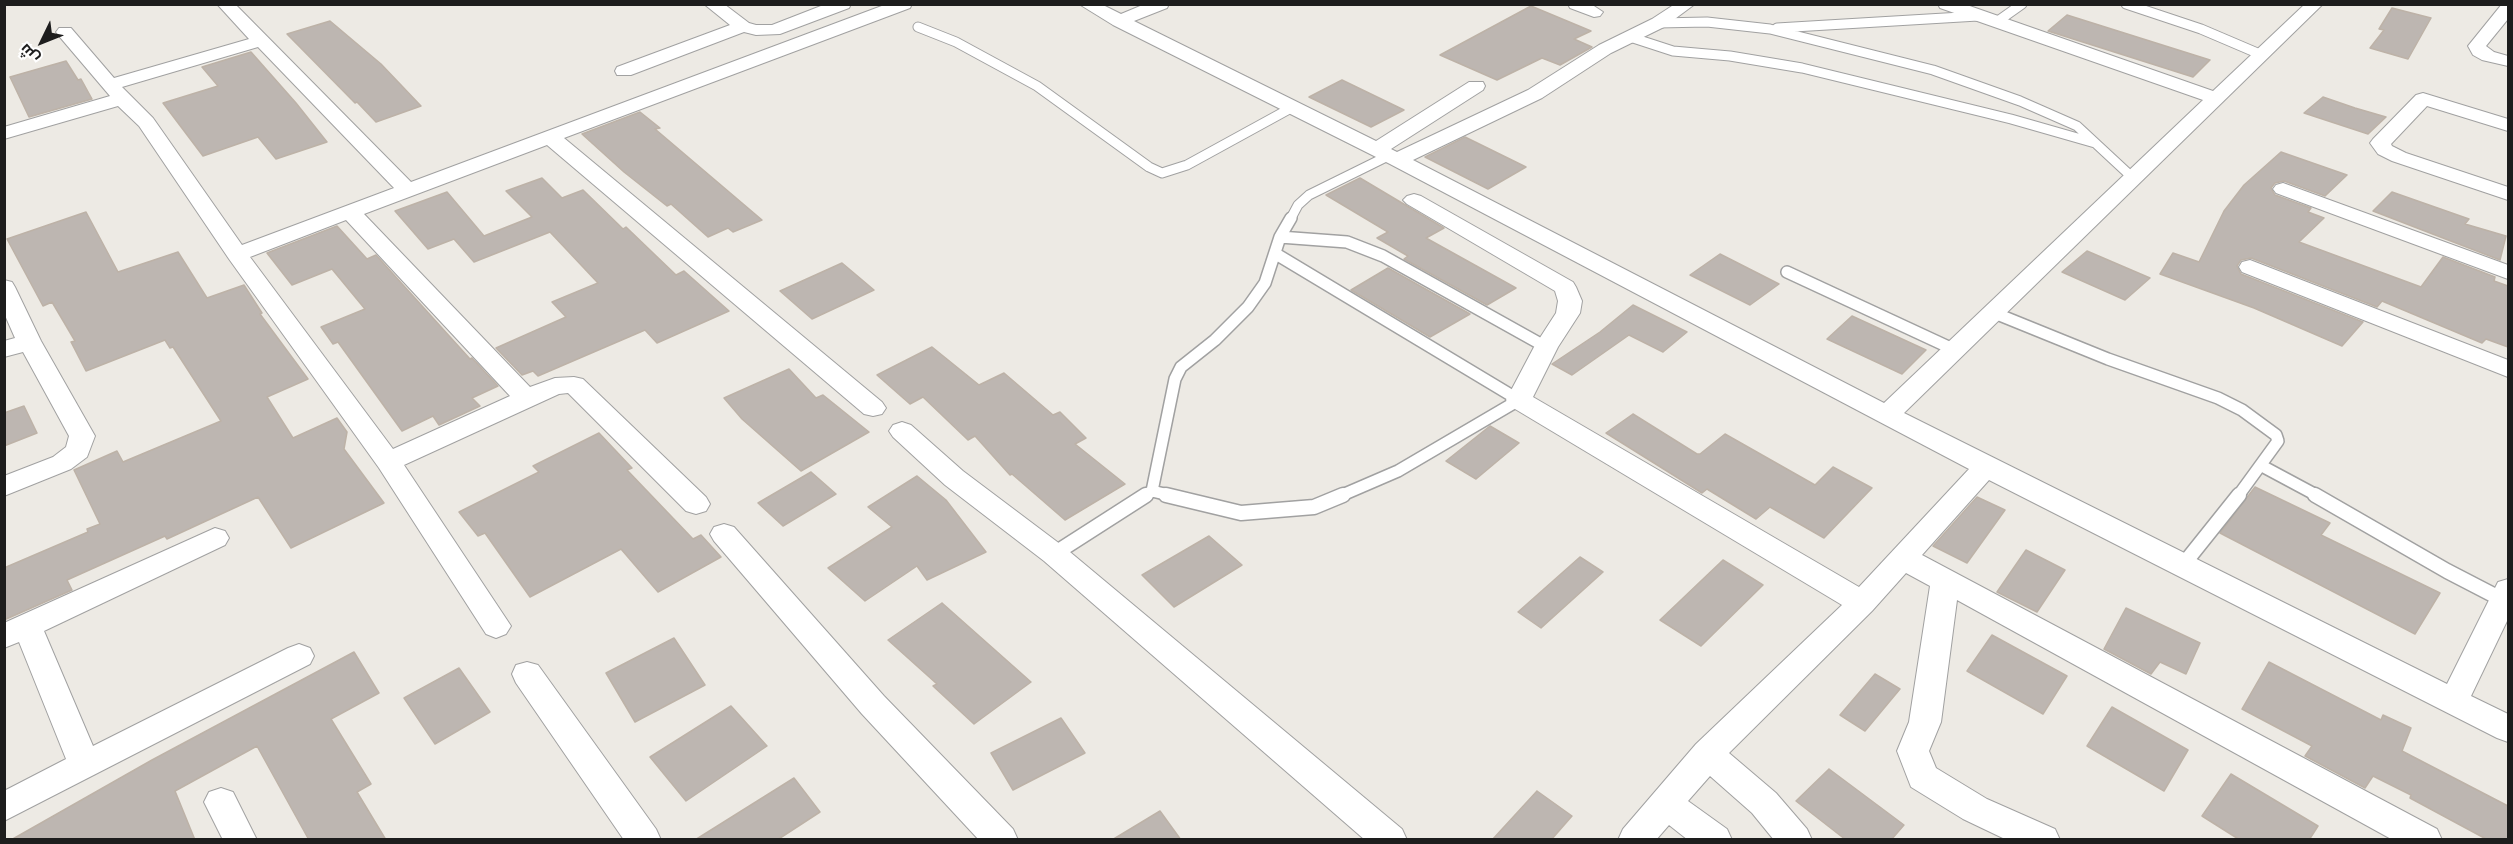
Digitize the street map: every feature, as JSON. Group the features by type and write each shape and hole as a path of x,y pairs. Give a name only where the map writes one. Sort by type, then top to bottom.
{"street":[{"path":"225,4 408,190"},
{"path":"712,4 743,27 756,30 774,30 843,4"},
{"path":"806,4 823,12"},
{"path":"237,254 904,4"},
{"path":"1087,4 1387,155 1986,467 2508,729"},
{"path":"1119,21 1161,4"},
{"path":"1576,4 1594,12"},
{"path":"1387,155 1535,94 1605,49 1658,23 1687,4"},
{"path":"1946,4 2217,99"},
{"path":"1887,415 2315,4"},
{"path":"2508,8 2477,46 2479,51 2488,56 2508,61"},
{"path":"624,71 716,35 743,27"},
{"path":"65,32 116,92 146,122 237,254 388,462 496,626"},
{"path":"4,133 260,41"},
{"path":"1387,155 1433,116 1476,86"},
{"path":"2508,125 2423,99 2380,143 2385,150 2398,157 2508,194"},
{"path":"550,137 873,408"},
{"path":"2283,189 2508,272"},
{"path":"1414,200 1565,287 1570,301 1568,314 1546,347 1519,400 1862,603"},
{"path":"351,212 526,399"},
{"path":"2250,267 2508,369"},
{"path":"4,287 29,341 82,436 78,450 62,463 4,487"},
{"path":"4,350 29,341"},
{"path":"388,462 555,386 574,385 696,504"},
{"path":"902,431 954,478 1054,554 1390,840"},
{"path":"1635,840 1707,754 1862,603 1986,467"},
{"path":"724,534 873,705 1001,840"},
{"path":"84,766 16,631 215,538"},
{"path":"1903,558 2425,840"},
{"path":"1945,581 1925,722 1913,751 1923,777 1975,809 2023,828 2043,840"},
{"path":"2454,700 2506,595"},
{"path":"4,807 299,656"},
{"path":"528,674 644,840"},
{"path":"1707,754 1764,803 1795,840"},
{"path":"221,802 240,840"},
{"path":"1666,804 1715,840"}],"lane":[{"path":"1770,29 1989,18 2022,4"},
{"path":"2126,4 2201,29 2262,55"},
{"path":"1658,23 1707,22 1770,29 1933,70 2020,100 2077,126 2133,178"},
{"path":"918,27 956,42 1037,86 1139,160 1162,172 1174,171 1187,165 1291,108"},
{"path":"1630,37 1673,51 1730,56 1802,68 2011,119 2097,143"},
{"path":"1054,554 1152,491 1175,379 1180,367 1215,340 1248,307 1265,283 1280,237 1298,206 1309,195 1387,155"},
{"path":"1280,237 1347,242 1383,256 1546,347"},
{"path":"1152,491 1241,513 1314,507 1398,471 1519,400 1276,254"},
{"path":"1787,272 1955,350"},
{"path":"1992,312 2119,363 2218,398 2242,410 2276,435 2278,441 2262,466 2183,565"},
{"path":"2262,466 2359,518 2446,571 2506,595"}],"building":[{"path":"1531,6 1591,31 1574,39 1592,47 1560,65 1542,58 1497,80 1440,55"},
{"path":"2392,8 2431,18 2408,59 2370,48 2384,30 2379,29"},
{"path":"2067,15 2210,60 2193,77 2048,31"},
{"path":"330,21 381,64 421,106 376,122 287,34"},
{"path":"251,52 327,142 276,159 258,137 203,156 163,103 218,86 202,67"},
{"path":"66,61 78,80 81,79 92,99 29,117 10,77"},
{"path":"1342,80 1404,110 1371,127 1309,97"},
{"path":"2323,97 2386,117 2368,134 2304,113"},
{"path":"640,112 660,128 655,129 762,220 733,232 728,228 708,237 671,204 667,206 624,172 582,134"},
{"path":"1465,137 1526,167 1488,189 1425,157"},
{"path":"2281,152 2347,175 2325,196 2284,181 2275,183 2271,188 2275,195 2311,208 2308,212 2324,218 2299,242 2421,287 2443,257 2495,277 2494,281 2508,286 2508,347 2486,339 2482,343 2382,301 2377,307 2251,258 2241,260 2237,266 2241,274 2363,322 2342,346 2254,308 2160,274 2173,253 2199,262 2224,211 2244,185"},
{"path":"542,178 562,198 583,190 623,229 626,227 676,275 684,271 729,311 657,343 645,330 538,376 533,371 522,375 496,348 566,317 552,302 598,283 550,232 474,262 454,239 428,249 395,211 447,192 484,236 532,217 506,191"},
{"path":"1360,178 1444,228 1426,238 1516,288 1487,305 1404,259 1408,256 1377,238 1388,232 1326,195"},
{"path":"2392,192 2469,219 2465,224 2506,236 2500,260 2373,211"},
{"path":"86,212 118,272 178,252 207,298 244,285 262,313 260,314 308,379 267,397 293,438 337,418 347,432 344,449 384,503 291,548 258,497 167,539 165,536 67,580 72,590 4,620 4,568 88,532 87,529 100,524 74,470 117,451 123,462 221,421 173,347 170,348 165,340 86,371 71,342 75,341 52,302 43,306 7,239"},
{"path":"337,226 367,259 376,255 470,359 472,358 498,386 472,398 480,406 439,425 433,416 402,431 338,342 333,344 321,327 365,309 332,269 292,285 267,253"},
{"path":"2087,251 2150,278 2125,300 2062,272"},
{"path":"1720,254 1779,284 1750,305 1690,275"},
{"path":"842,263 874,290 812,319 780,291"},
{"path":"1388,268 1470,314 1430,337 1351,290"},
{"path":"1633,305 1687,332 1663,352 1629,335 1572,375 1552,364 1600,332"},
{"path":"1852,316 1926,350 1902,374 1827,339"},
{"path":"932,347 979,385 1004,373 1053,415 1060,412 1086,438 1075,444 1125,484 1065,520 1012,474 1010,475 975,436 968,440 923,397 910,404 877,375"},
{"path":"789,369 816,398 823,395 869,432 801,471 742,419 724,398"},
{"path":"24,406 37,433 4,446 4,413"},
{"path":"1633,414 1697,454 1725,434 1815,485 1833,467 1872,488 1824,538 1770,507 1756,519 1707,489 1702,493 1606,433"},
{"path":"1490,426 1519,443 1476,479 1446,461"},
{"path":"599,433 632,468 627,470 693,539 701,535 721,557 658,592 621,549 530,597 485,533 478,536 459,512 539,472 533,466"},
{"path":"811,472 836,494 783,526 758,503"},
{"path":"917,476 946,500 986,552 927,580 917,566 865,601 828,568 892,527 868,507"},
{"path":"2255,487 2330,523 2321,535 2440,593 2415,634 2220,533"},
{"path":"1977,497 2005,510 1967,563 1933,546"},
{"path":"1209,536 1242,565 1174,607 1142,575"},
{"path":"2026,550 2065,570 2037,612 1997,592"},
{"path":"1580,557 1603,572 1541,628 1518,612"},
{"path":"1723,560 1763,585 1701,646 1660,620"},
{"path":"942,603 1031,682 974,724 933,686 937,684 888,640"},
{"path":"2126,608 2200,643 2186,674 2160,662 2151,674 2104,649"},
{"path":"1992,635 2067,676 2043,714 1967,671"},
{"path":"674,638 705,685 635,722 606,673"},
{"path":"354,652 379,693 331,719 371,784 357,792 386,840 309,840 257,746 175,791 195,840 11,840 152,760"},
{"path":"2269,662 2381,720 2383,715 2411,728 2402,751 2508,806 2508,840 2488,840 2410,798 2411,795 2373,776 2365,788 2305,756 2312,746 2242,709"},
{"path":"459,668 490,712 435,744 404,698"},
{"path":"1875,674 1900,689 1865,731 1840,715"},
{"path":"731,706 767,746 686,801 650,757"},
{"path":"2112,707 2188,750 2164,791 2087,746"},
{"path":"1061,718 1085,753 1013,790 991,753"},
{"path":"1829,769 1904,825 1891,840 1846,840 1796,801"},
{"path":"2231,774 2318,826 2309,840 2240,840 2202,816"},
{"path":"794,778 820,812 777,840 695,840"},
{"path":"1537,791 1572,816 1551,840 1492,840"},
{"path":"1160,811 1181,840 1112,840"}]}
